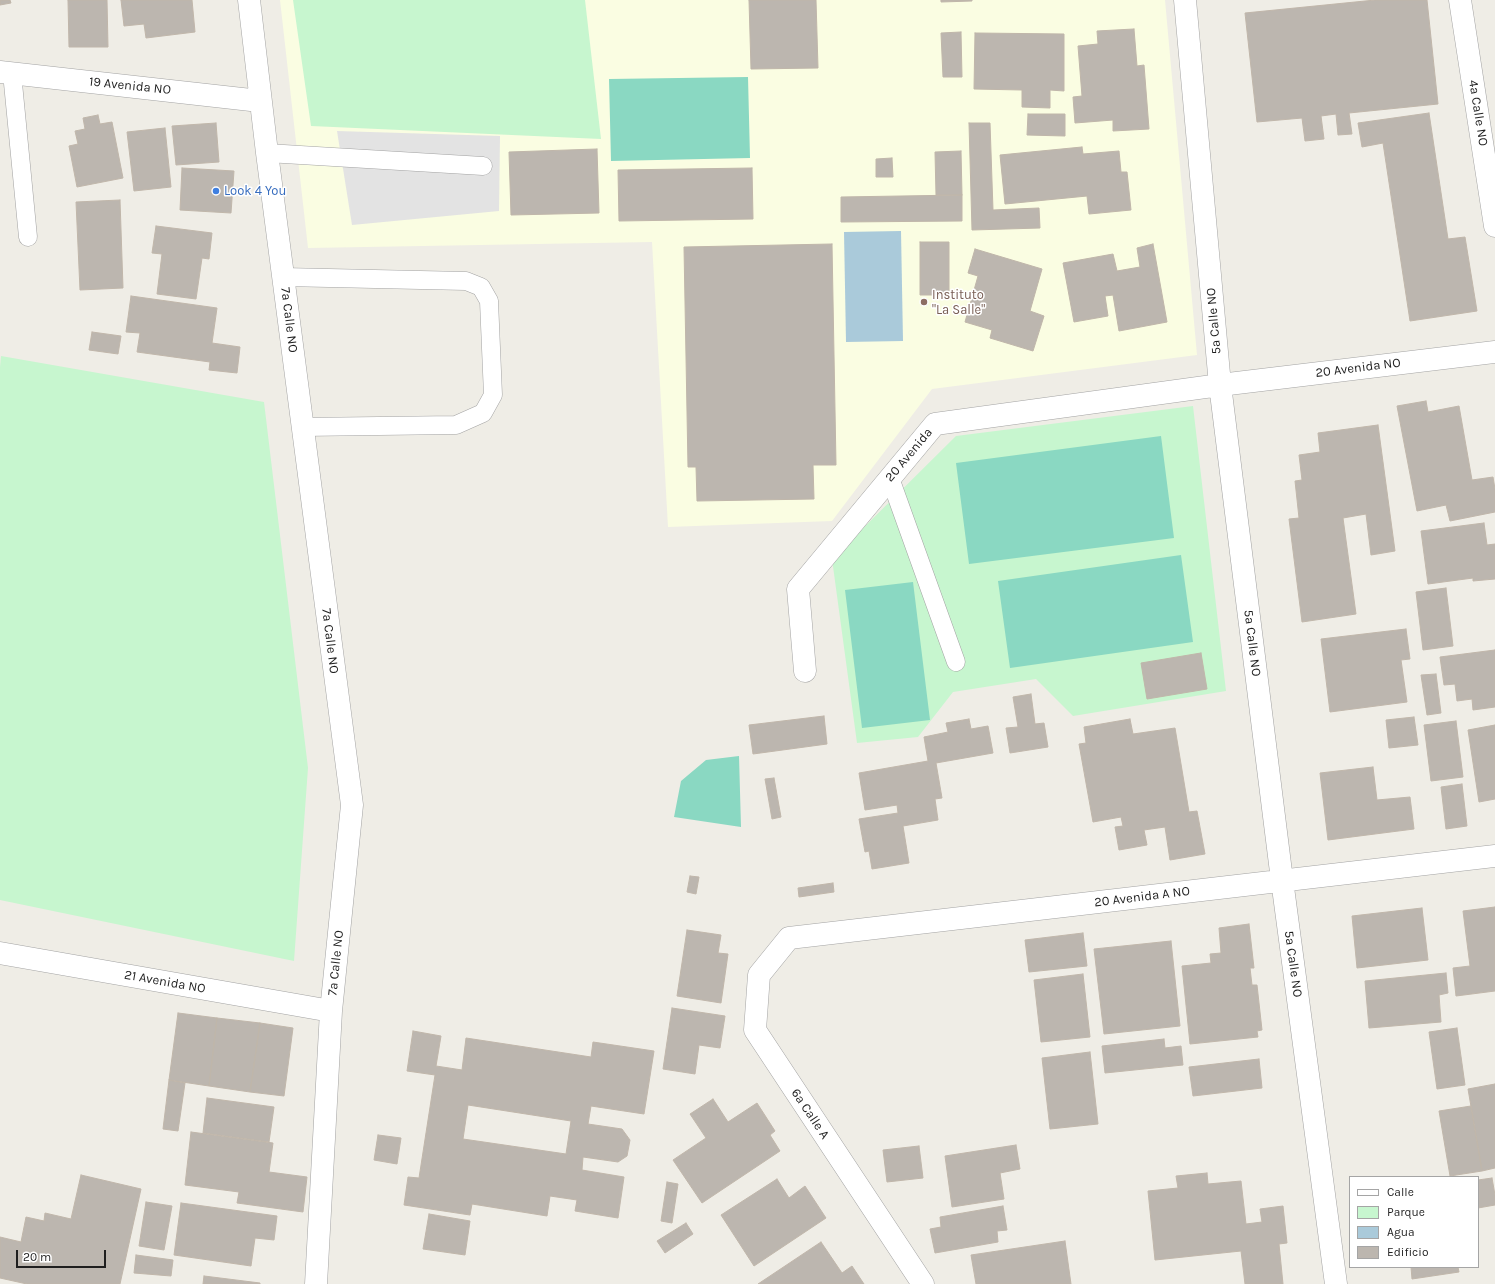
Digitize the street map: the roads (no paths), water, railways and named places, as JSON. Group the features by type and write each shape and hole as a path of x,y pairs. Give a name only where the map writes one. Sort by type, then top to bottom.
{"street":[{"name":"7a Calle NO","path":"249,0 260,101 352,805 331,1012 316,1284"},
{"name":"5a Calle NO","path":"1185,0 1220,385 1282,880 1336,1284"},
{"name":"4a Calle NO","path":"1460,0 1495,226"},
{"name":"19 Avenida NO","path":"6,73 260,101"},
{"name":"20 Avenida NO","path":"1220,385 1495,352"},
{"name":"20 Avenida","path":"805,671 798,589 935,424 1220,385"},
{"name":"20 Avenida A NO","path":"789,938 1495,856"},
{"name":"6a Calle A","path":"789,938 759,976 754,1030 923,1284"},
{"name":"21 Avenida NO","path":"0,954 331,1012"}],"lane":[{"path":"6,73 28,237"},
{"path":"267,153 482,166"},
{"path":"283,276 466,281 481,287 489,301 493,395 483,413 456,425 302,427"},
{"path":"890,478 956,662"}],"water":[{"path":"901,231 903,341 846,342 844,232"}],"place":[{"name":"Look 4 You","path":"216,191"},
{"name":"Instituto \"La Salle\"","path":"924,302"}]}
